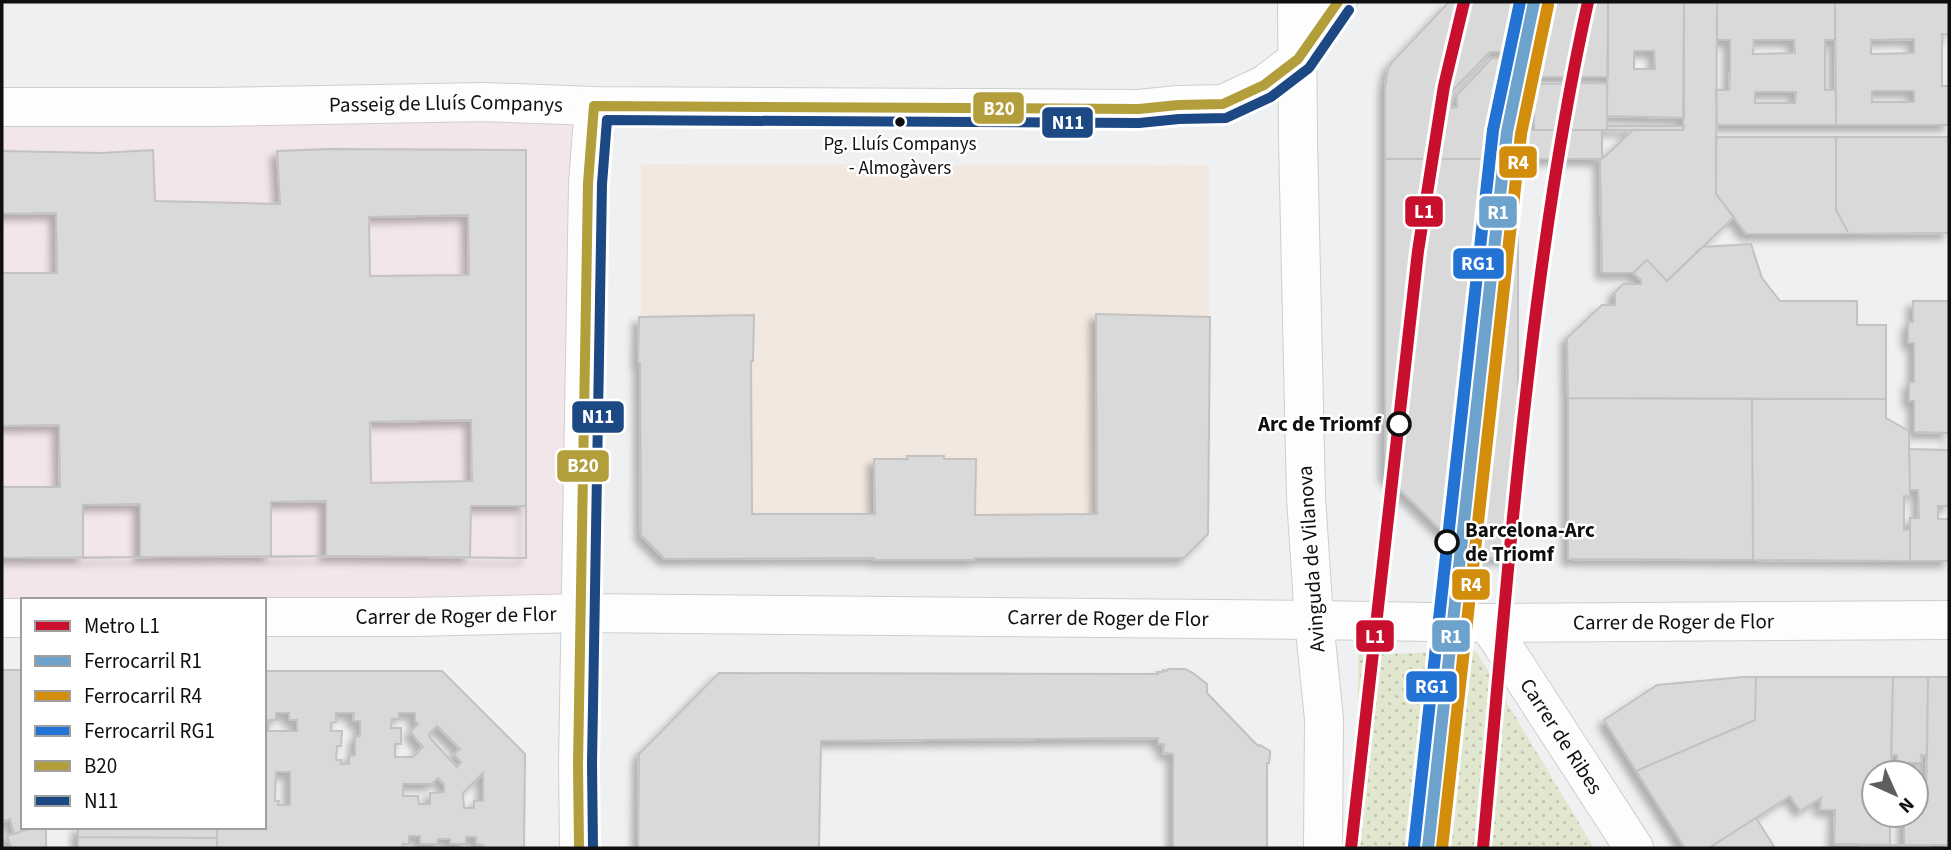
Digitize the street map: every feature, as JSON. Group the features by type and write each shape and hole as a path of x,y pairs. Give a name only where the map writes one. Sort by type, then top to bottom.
{"street":[{"path":"1297,2 1298,59"},
{"name":"Passeig de Lluís Companys","path":"2,107 484,103 1139,109 1223,104 1264,85 1298,59 1338,2"},
{"name":"Avinguda de Vilanova","path":"1298,59 1306,498 1324,719 1323,848"},
{"path":"579,848 578,764 588,183 594,106"},
{"name":"Carrer de Roger de Flor","path":"266,617 581,613 1488,623 1949,620"},
{"path":"2,618 21,618"},
{"name":"Carrer de Ribes","path":"1488,623 1634,848"}],"shaded area":[{"path":"594,106 581,613 266,598 21,598 21,602 2,618 2,126"},
{"path":"641,164 1209,165 1208,534 1184,558 665,559 641,535"}],"green space":[{"path":"1476,651 1594,848 1357,848 1358,655"}],"building":[{"path":"1449,2 1534,2 1534,96 1510,96 1510,130 1602,130 1602,159 1385,159 1385,86 1392,62","holes":["1490,52 1509,52 1510,58 1492,58 1457,95 1457,107 1452,108 1451,92"]},
{"path":"1534,2 1608,2 1608,77 1534,77 1538,18 1534,19"},
{"path":"1608,2 1684,2 1684,118 1607,116","holes":["1634,51 1654,51 1655,69 1634,69"]},
{"path":"1684,2 1717,2 1716,194 1734,217 1667,281 1647,260 1633,273 1602,273 1600,159 1633,130 1683,130"},
{"path":"1717,2 1835,2 1835,40 1825,40 1825,90 1836,90 1836,125 1717,125 1716,90 1729,90 1730,72 1730,40 1717,40","holes":["1754,40 1794,40 1795,53 1753,54","1755,92 1796,92 1795,103 1755,103"]},
{"path":"1835,2 1949,2 1949,35 1942,34 1942,86 1949,86 1949,125 1836,125","holes":["1914,39 1914,53 1871,54 1871,40","1872,91 1914,91 1914,102 1872,102"]},
{"path":"1607,83 1607,130 1534,130 1534,84"},
{"path":"1608,126 1684,126 1683,130 1607,130"},
{"path":"1716,137 1836,137 1836,210 1849,234 1746,234 1716,194"},
{"path":"1836,137 1949,137 1949,233 1849,234 1836,210"},
{"path":"153,150 155,201 280,204 277,151 526,150 526,558 2,558 2,487 60,487 59,425 2,426 2,273 57,273 56,213 2,214 2,151 101,153","holes":["468,215 469,275 370,276 369,217","471,420 472,481 371,483 370,422"]},
{"path":"1385,159 1518,159 1518,559 1469,558 1385,475"},
{"path":"1751,244 1762,278 1780,301 1857,301 1857,325 1886,325 1886,399 1568,398 1567,338 1602,305 1615,305 1613,294 1623,284 1641,284 1641,280 1633,273 1647,260 1667,281 1702,247"},
{"path":"1913,301 1949,301 1949,433 1914,432 1914,401 1909,401 1909,382 1914,382 1914,343 1908,343 1908,323 1913,322"},
{"path":"1096,314 1210,317 1208,534 1184,558 665,559 641,535 639,317 754,315 751,361 752,514 875,514 874,459 944,456 944,459 976,459 975,515 1097,514"},
{"path":"1568,398 1752,399 1753,560 1568,559"},
{"path":"1752,399 1886,399 1886,418 1909,431 1910,497 1904,496 1904,530 1910,529 1910,561 1753,560"},
{"path":"1909,449 1949,450 1949,506 1938,506 1938,519 1949,519 1949,561 1910,561 1910,518 1919,518 1918,490 1910,490"},
{"path":"326,501 326,556 271,557 271,502"},
{"path":"140,504 140,557 83,558 83,505"},
{"path":"471,506 526,506 526,558 470,558"},
{"path":"1185,669 1207,684 1207,693 1258,746 1270,751 1267,763 1267,848 1173,848 1173,754 1163,753 1164,744 1158,744 1158,738 821,741 819,848 638,848 639,754 719,673 1158,674 1157,672"},
{"path":"2,670 21,670 21,829 28,829 14,834 10,819 2,822"},
{"path":"266,671 442,671 525,754 524,848 482,848 483,845 476,844 476,837 466,837 466,844 450,844 450,839 438,839 438,844 420,844 420,836 409,836 409,844 403,844 402,848 217,848 217,829 266,829","holes":["276,713 289,713 289,720 297,720 297,731 268,731 268,720 276,720","336,713 354,713 353,721 360,721 360,736 355,737 355,755 349,756 349,764 341,764 341,760 336,760 342,731 331,731 331,723 336,722","399,713 415,713 415,721 418,724 410,732 423,747 413,757 395,757 395,744 401,744 401,728 391,728 392,719 399,719","437,726 460,749 454,754 461,762 457,767 429,734","276,772 290,772 290,805 278,805 279,801 275,801","483,773 483,801 474,801 474,808 464,808 463,793","438,778 444,784 444,792 430,793 430,804 419,804 418,796 403,796 403,784 431,784"]},
{"path":"1756,677 1755,720 1636,771 1604,720 1657,685"},
{"path":"1756,677 1893,677 1891,759 1860,759 1860,829 1890,829 1890,845 1834,844 1835,810 1820,810 1821,798 1800,811 1790,796 1709,848 1685,848 1636,771 1755,720"},
{"path":"1893,677 1928,677 1927,756 1921,755 1922,759 1897,759 1897,755 1891,755"},
{"path":"1928,677 1949,677 1949,845 1904,845 1904,829 1930,829 1930,759 1927,759"},
{"path":"1756,818 1775,848 1709,848"},
{"path":"28,829 46,829 46,848 7,848 11,847 7,836"},
{"path":"78,829 217,829 217,838 78,837"},
{"path":"78,837 217,838 217,848 78,848"},
{"path":"1858,845 1931,845 1931,848 1858,848"}],"metro line":[{"name":"L1","path":"1351,848 1418,251 1444,86 1464,2"},
{"name":"L1","path":"1483,848 1511,538 1536,308 1562,133 1588,2"}],"rail line":[{"name":"RG1","path":"1414,846 1493,130 1520,2"},
{"name":"R1","path":"1428,848 1507,132 1534,2"},
{"name":"R4","path":"1442,848 1521,134 1548,5"}],"transit line":[{"name":"B20","path":"579,848 578,764 588,183 594,106 1139,109 1223,104 1264,85 1298,59 1338,2"},
{"name":"N11","path":"593,848 592,764 602,184 607,120 1139,123 1226,118 1271,97 1309,68 1349,10"}],"place":[{"name":"Pg. Lluís Companys - Almogàvers","path":"900,122"},
{"name":"Arc de Triomf","path":"1399,424"},
{"name":"Barcelona-Arc de Triomf","path":"1447,542"}]}
